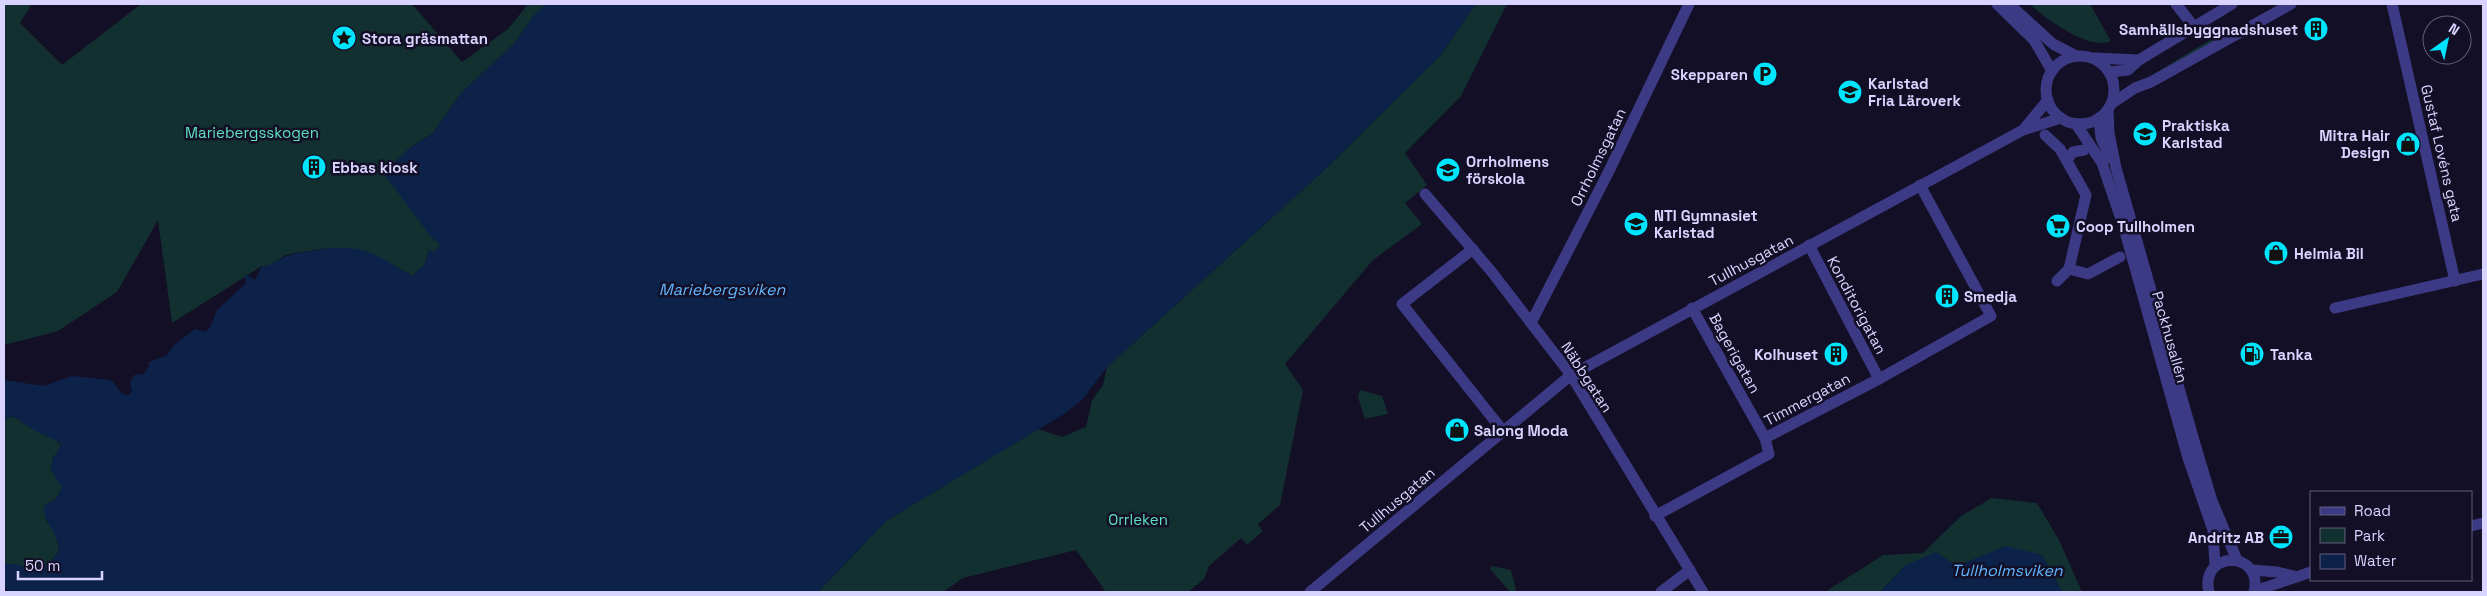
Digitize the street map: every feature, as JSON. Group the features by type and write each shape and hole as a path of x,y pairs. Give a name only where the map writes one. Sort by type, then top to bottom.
{"street":[{"name":"Orrholmsgatan","path":"1531,323 1608,173 1689,4"},
{"path":"1997,4 2034,40 2050,75 2048,100 2053,111 2061,118 2076,124 2084,124 2099,118 2135,88 2151,82 2291,4"},
{"path":"2009,4 2053,44 2076,56"},
{"path":"2176,4 2194,27"},
{"path":"2109,72 2128,70 2139,60 2232,4"},
{"name":"Gustaf Lovéns gata","path":"2392,4 2456,281"},
{"path":"2050,75 2066,58 2076,56 2139,60"},
{"path":"2093,58 2103,64 2114,82 2114,93 2110,107"},
{"name":"Tullhusgatan","path":"2023,130 2048,100"},
{"name":"Packhusallén","path":"2110,107 2109,133 2116,168 2212,501 2237,560"},
{"name":"Tullhusgatan","path":"1310,592 1571,375 2023,130 2061,118"},
{"name":"Packhusallén","path":"2099,118 2101,138 2116,168"},
{"name":"Packhusallén","path":"2076,124 2104,168 2124,228 2185,448 2213,530 2215,566 2208,578 2209,592"},
{"path":"2045,135 2054,142 2086,195 2069,269 2057,281"},
{"path":"2066,160 2073,152 2084,150"},
{"name":"Timmergatan","path":"1655,516 1769,454 1765,438 1991,316 1920,185"},
{"name":"Näbbgatan","path":"1425,194 1473,249 1571,375 1655,516 1703,592"},
{"name":"Konditorigatan","path":"1809,245 1879,378"},
{"path":"1473,249 1402,304 1503,432"},
{"path":"2069,269 2088,274 2120,257"},
{"path":"2335,308 2483,274"},
{"name":"Bagerigatan","path":"1692,308 1765,438"},
{"path":"2215,566 2222,562 2237,560 2252,570 2294,576"},
{"path":"1662,592 1690,570"},
{"path":"2252,570 2255,577 2255,592 2294,576 2310,572"}],"green space":[{"name":"Mariebergsskogen","path":"4,4 32,4 20,23 62,65 141,4 412,4 462,62 508,29 528,4 546,4 534,16 514,44 462,92 432,134 411,147 389,168 439,243 439,247 433,252 429,250 425,264 412,276 375,256 351,249 325,249 286,255 272,264 262,266 172,323 158,220 117,292 58,331 4,345"},
{"name":"Orrleken","path":"1476,4 1507,4 1461,96 1405,153 1427,185 1405,203 1422,224 1373,260 1285,364 1303,390 1280,505 1258,524 1263,531 1247,545 1241,538 1209,566 1204,579 1188,592 1106,592 1076,550 963,578 943,592 818,592 886,521 1038,429 1062,437 1086,427 1092,400 1103,385 1107,367 1320,174 1439,57"},
{"path":"2029,4 2090,4 2111,41 2102,43 2079,37 2056,24"},
{"path":"2223,32 2232,34 2147,78"},
{"path":"1360,390 1382,396 1388,414 1365,419 1358,397"},
{"path":"13,416 29,427 55,439 61,446 53,458 51,469 62,487 56,499 48,503 46,520 56,533 59,551 48,563 34,568 20,568 4,564 4,420"},
{"path":"1992,498 2037,503 2059,540 2082,592 2062,592 2042,555 2006,547 1957,566 1906,565 1880,592 1825,592 1883,555 1923,553 1961,516"},
{"path":"1492,566 1511,570 1516,590 1514,592 1510,592 1490,569"}],"water":[{"name":"Mariebergsviken","path":"546,4 1476,4 1439,57 1320,174 1107,367 1082,400 1064,414 886,521 818,592 10,592 4,588 4,564 17,564 31,570 51,562 59,551 56,538 44,512 44,506 56,499 62,487 51,470 53,458 61,446 59,442 37,432 13,416 4,420 4,380 44,386 72,376 109,380 113,382 122,394 128,395 132,392 130,383 134,375 144,374 149,366 149,362 166,356 173,346 195,329 205,332 210,327 217,310 246,283 245,274 255,280 262,266 269,265 290,255 335,248 357,249 378,256 412,276 425,264 429,250 433,252 439,247 439,243 431,237 384,174 407,150 432,134 462,92 514,44 533,16"},
{"name":"Tullholmsviken","path":"2006,546 2042,555 2062,592 1880,592 1906,565 1936,552 1957,566"}],"place":[{"name":"Samhällsbyggnadshuset","path":"2316,29"},
{"name":"Stora gräsmattan","path":"344,38"},
{"name":"Skepparen","path":"1765,74"},
{"name":"Karlstad Fria Läroverk","path":"1850,92"},
{"name":"Praktiska Karlstad","path":"2145,134"},
{"name":"Mitra Hair Design","path":"2408,144"},
{"name":"Ebbas kiosk","path":"314,167"},
{"name":"Orrholmens förskola","path":"1448,170"},
{"name":"NTI Gymnasiet Karlstad","path":"1636,224"},
{"name":"Coop Tullholmen","path":"2058,226"},
{"name":"Helmia Bil","path":"2276,253"},
{"name":"Smedja","path":"1947,296"},
{"name":"Kolhuset","path":"1836,354"},
{"name":"Tanka","path":"2252,354"},
{"name":"Salong Moda","path":"1457,430"},
{"name":"Andritz AB","path":"2281,537"}]}
